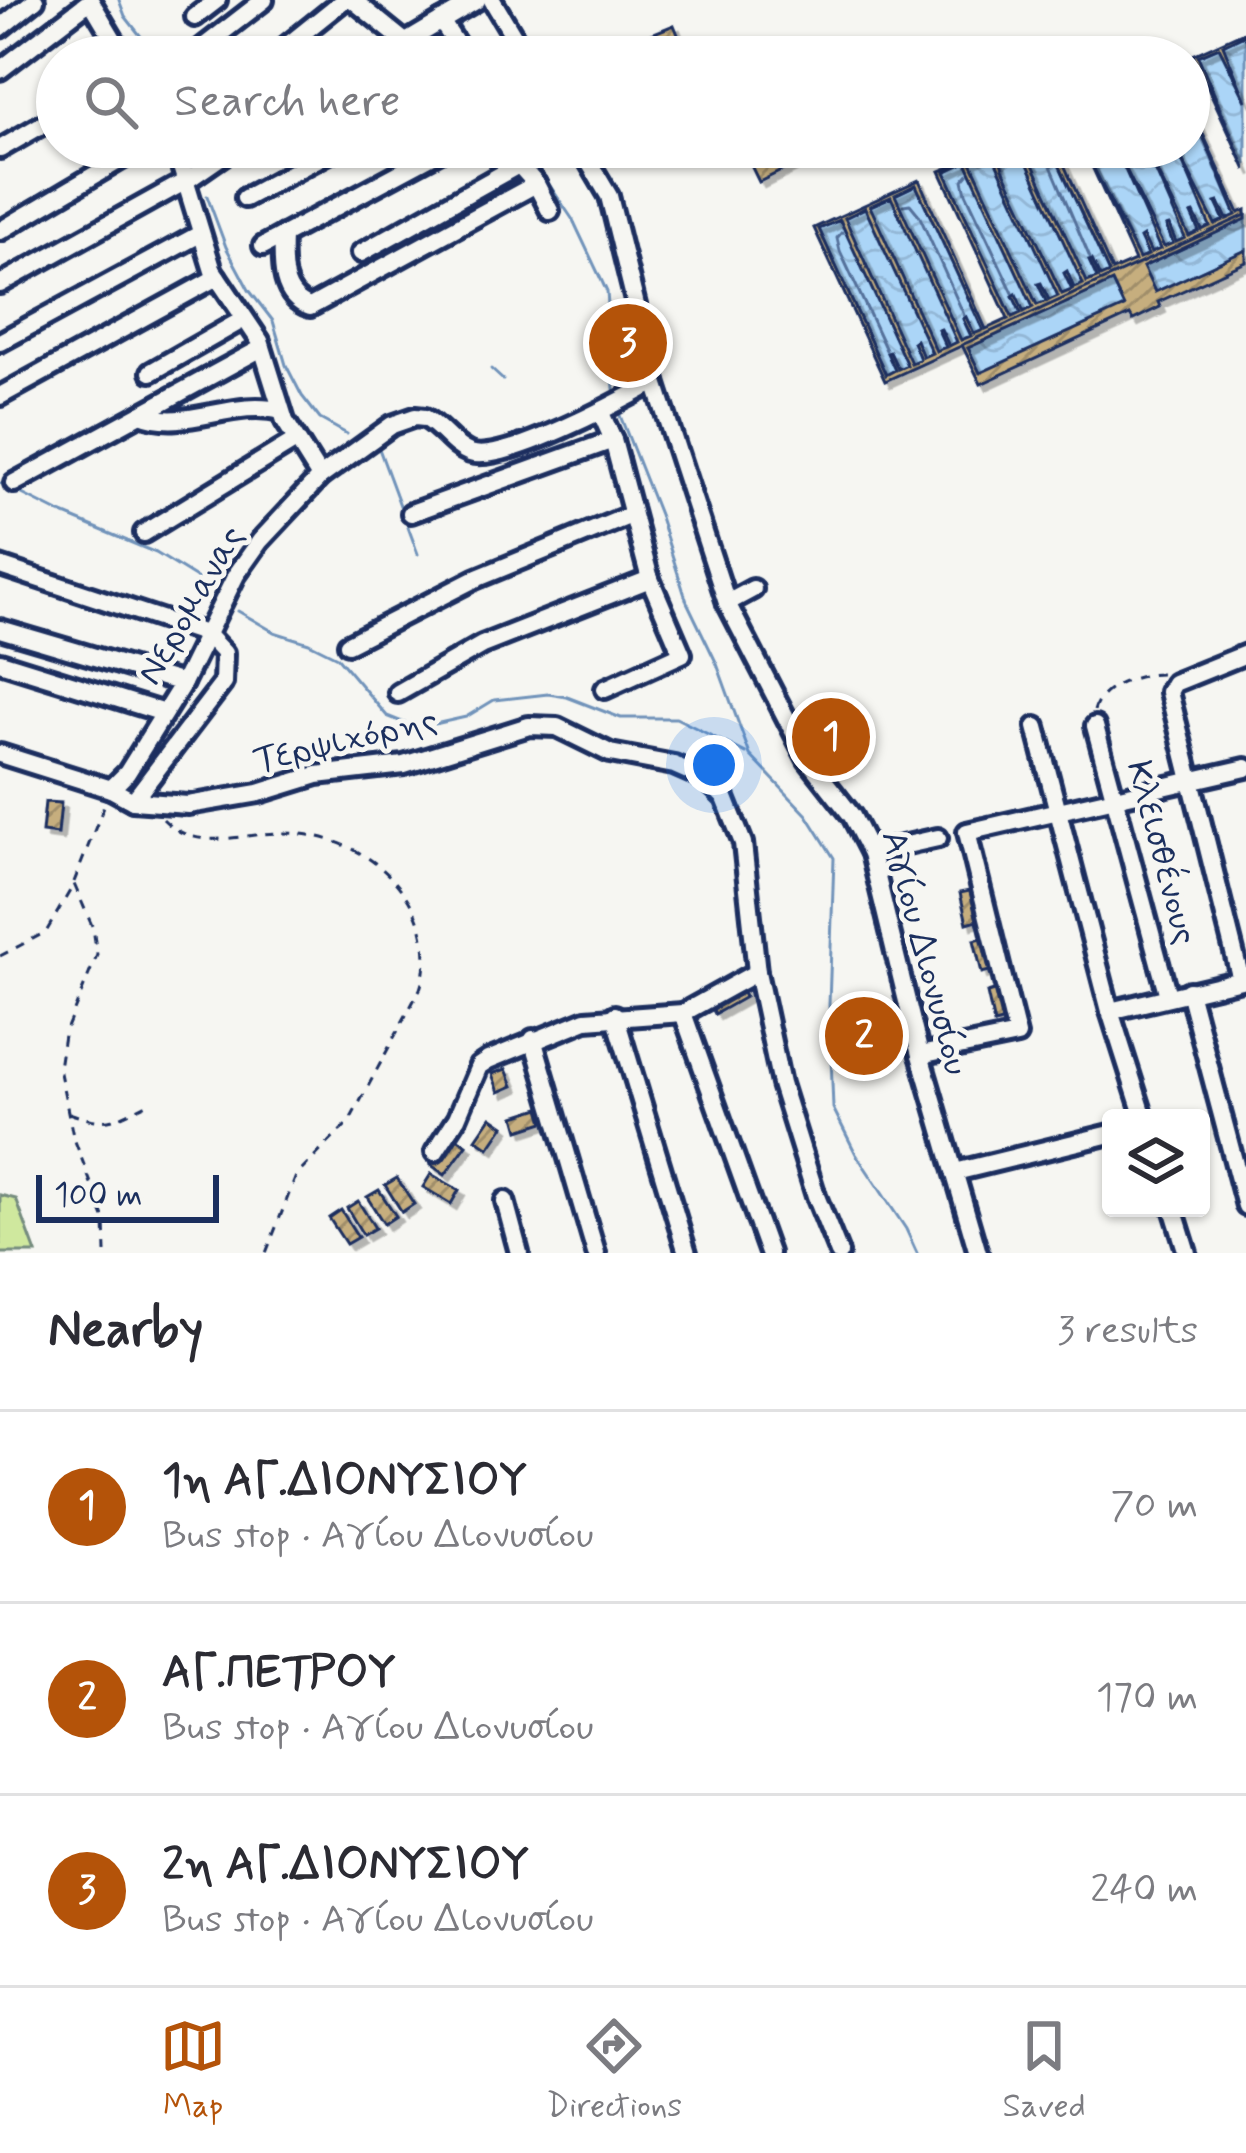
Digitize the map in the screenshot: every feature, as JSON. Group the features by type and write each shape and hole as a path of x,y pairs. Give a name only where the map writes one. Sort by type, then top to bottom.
{"street":[{"path":"0,28 35,0"},
{"path":"195,17 217,0"},
{"path":"218,36 264,0"},
{"path":"299,36 344,0"},
{"path":"353,0 398,36"},
{"path":"415,36 477,0"},
{"path":"492,0 513,36"},
{"path":"44,36 90,1 111,36"},
{"path":"441,21 451,36"},
{"path":"0,70 36,42"},
{"path":"0,149 36,128"},
{"path":"0,231 106,168"},
{"path":"182,168 217,277 262,349 281,411 320,478"},
{"path":"0,284 205,168"},
{"path":"245,198 301,168"},
{"path":"263,246 409,168"},
{"path":"361,253 513,168"},
{"path":"523,168 550,211"},
{"name":"Αγίου Διονυσίου","path":"592,168 609,196 656,382 727,603 808,760 853,816 871,854 920,1055 979,1253"},
{"path":"283,235 287,286 294,298 310,307 536,184"},
{"path":"0,342 200,234"},
{"path":"0,396 217,277"},
{"path":"152,371 244,319"},
{"path":"14,483 262,349"},
{"name":"Νερομανας","path":"111,789 127,773 183,683 251,552 320,478 404,419 425,418 464,450 485,455 601,413 656,382"},
{"path":"141,414 163,420 250,406 281,411"},
{"path":"601,413 613,440 650,579 682,654 604,688"},
{"path":"144,533 296,440"},
{"path":"411,513 613,440"},
{"path":"348,644 475,579 631,515"},
{"path":"0,566 206,634 224,652 223,682 142,803 0,754"},
{"path":"398,693 482,645 650,579"},
{"path":"727,603 753,589"},
{"path":"0,629 183,683"},
{"path":"1111,1011 1241,980 1169,697 1174,683 1246,654"},
{"path":"0,662 164,713"},
{"name":"Τερψιχόρης","path":"142,803 208,803 317,776 404,765 529,726 557,727 610,753 691,770 706,778 724,798 743,843 757,972 793,1128 839,1253"},
{"name":"Κλεισθένους","path":"1095,726 1168,996"},
{"path":"1036,727 1141,1109"},
{"path":"920,1055 1018,1034 967,832 1246,768"},
{"path":"871,854 938,838"},
{"path":"435,1152 457,1118 479,1066 586,1020 683,1013 757,972"},
{"name":"Κλεισθένους","path":"1189,992 1246,1206"},
{"path":"683,1013 770,1253"},
{"path":"615,1016 687,1253"},
{"path":"533,1039 596,1253"},
{"path":"955,1172 1102,1136"},
{"path":"506,1201 519,1253"},
{"path":"1176,1217 1187,1253"}],"path":[{"path":"1095,726 1095,703 1109,689 1154,674 1166,675 1174,683"},
{"path":"0,956 46,932 74,884 111,789"},
{"path":"142,803 192,839 292,833 355,850 401,890 422,933 421,989 349,1122 296,1176 266,1253"},
{"path":"74,884 98,943 97,955 60,1050 67,1112 105,1220 106,1253"},
{"path":"67,1112 98,1123 114,1121 148,1103"}],"green space":[{"path":"0,1195 16,1199 36,1253 0,1253"}],"water":[{"path":"1244,35 1246,39 1246,165 1210,83 1210,51 1219,47 1231,67 1223,45"},
{"path":"1210,156 1236,215 1227,219 1217,203 1224,220 1215,224 1204,208 1210,226 1202,230 1192,214 1199,231 1189,236 1179,219 1185,238 1176,242 1168,225 1173,243 1164,247 1154,231 1160,249 1151,253 1142,237 1148,255 1139,259 1096,168 1210,168"},
{"path":"969,168 977,183 974,168 1061,168 1109,273 1100,277 1090,261 1097,278 1087,282 1077,266 1083,284 1074,288 1065,272 1072,290 1062,294 1052,277 1058,296 1049,300 1039,284 1046,301 1037,305 1027,289 1033,307 1024,312 1015,295 1021,313 1012,317 945,172"},
{"path":"916,185 983,330 961,340 951,323 957,342 949,346 940,329 946,347 936,351 929,335 932,353 923,357 914,341 920,359 898,369 888,353 895,370 886,375 819,229 891,197 903,217 895,195"},
{"path":"1246,219 1246,250 1155,292 1143,267"},
{"path":"1112,282 1124,307 980,373 968,348"}],"building":[{"path":"674,25 679,36 649,36"},
{"path":"1246,31 1246,39 1244,35 1223,45 1246,101 1219,47 1210,47"},
{"path":"1210,84 1246,170 1210,92"},
{"path":"1210,149 1239,213 1246,210 1246,215 885,381 814,228 919,180 986,329 1008,319 940,171 953,168 945,172 1012,317 1021,313 1016,294 1024,312 1033,307 969,168 974,168 1037,305 1046,301 1038,284 1049,300 1058,296 999,168 1003,168 1062,294 1072,290 1067,271 1074,288 1083,284 1030,168 1035,168 1087,282 1097,278 1089,261 1100,277 1109,273 1061,168 1065,168 1112,271 1135,261 1093,168 1139,259 1148,255 1143,236 1151,253 1160,249 1124,168 1164,247 1173,243 1166,226 1176,242 1185,238 1154,168 1189,236 1199,231 1191,214 1202,230 1210,226 1185,168 1215,224 1224,220 1216,203 1227,219 1236,215","holes":["916,185 983,330 974,334 966,317 971,336 961,340 895,195","891,197 957,342 949,346 938,330 946,347 936,351 870,206","865,208 932,353 923,357 916,340 920,359 911,363 845,218","840,220 907,365 898,369 887,353 895,370 886,375 819,229"]},
{"path":"752,168 787,168 759,182"},
{"path":"1246,215 1143,267 1155,292 1246,250 1246,262 1158,302 1160,307 1133,320 1130,315 981,384 962,345","holes":["1112,282 1124,307 980,373 968,348"]},
{"path":"45,802 61,803 58,834 42,832"},
{"path":"974,890 981,919 967,923 960,893"},
{"path":"989,936 997,969 982,973 974,940"},
{"path":"739,985 745,997 715,1014 709,1002"},
{"path":"1001,989 1008,1020 994,1024 987,993"},
{"path":"506,1069 513,1086 499,1092 492,1074"},
{"path":"540,1108 544,1122 519,1130 515,1116"},
{"path":"491,1117 504,1126 489,1148 476,1139"},
{"path":"453,1135 467,1145 445,1175 431,1165"},
{"path":"431,1174 459,1190 451,1204 423,1187"},
{"path":"397,1178 414,1204 402,1212 385,1185"},
{"path":"379,1190 396,1216 384,1224 367,1197"},
{"path":"358,1201 375,1228 363,1235 347,1208"},
{"path":"341,1210 358,1237 346,1244 329,1218"}],"waterway":[{"path":"119,0 141,36"},
{"path":"459,26 464,36"},
{"path":"538,168 573,220 607,292 614,389"},
{"path":"207,196 226,247 249,290 273,321 286,365 302,396 320,419 347,434"},
{"path":"491,369 503,380"},
{"path":"619,413 687,602 717,664 750,755 807,815 834,858 829,1005 833,1108 917,1253"},
{"path":"378,446 418,554"},
{"path":"0,483 156,553 211,587"},
{"path":"238,611 274,632 337,657 387,716 417,728 466,717 494,700 548,694 621,718 676,718 746,753"}],"place":[{"name":"2η ΑΓ.ΔΙΟΝΥΣΙΟΥ","path":"628,343"},
{"name":"1η ΑΓ.ΔΙΟΝΥΣΙΟΥ","path":"831,737"},
{"name":"ΑΓ.ΠΕΤΡΟΥ","path":"864,1036"}]}
